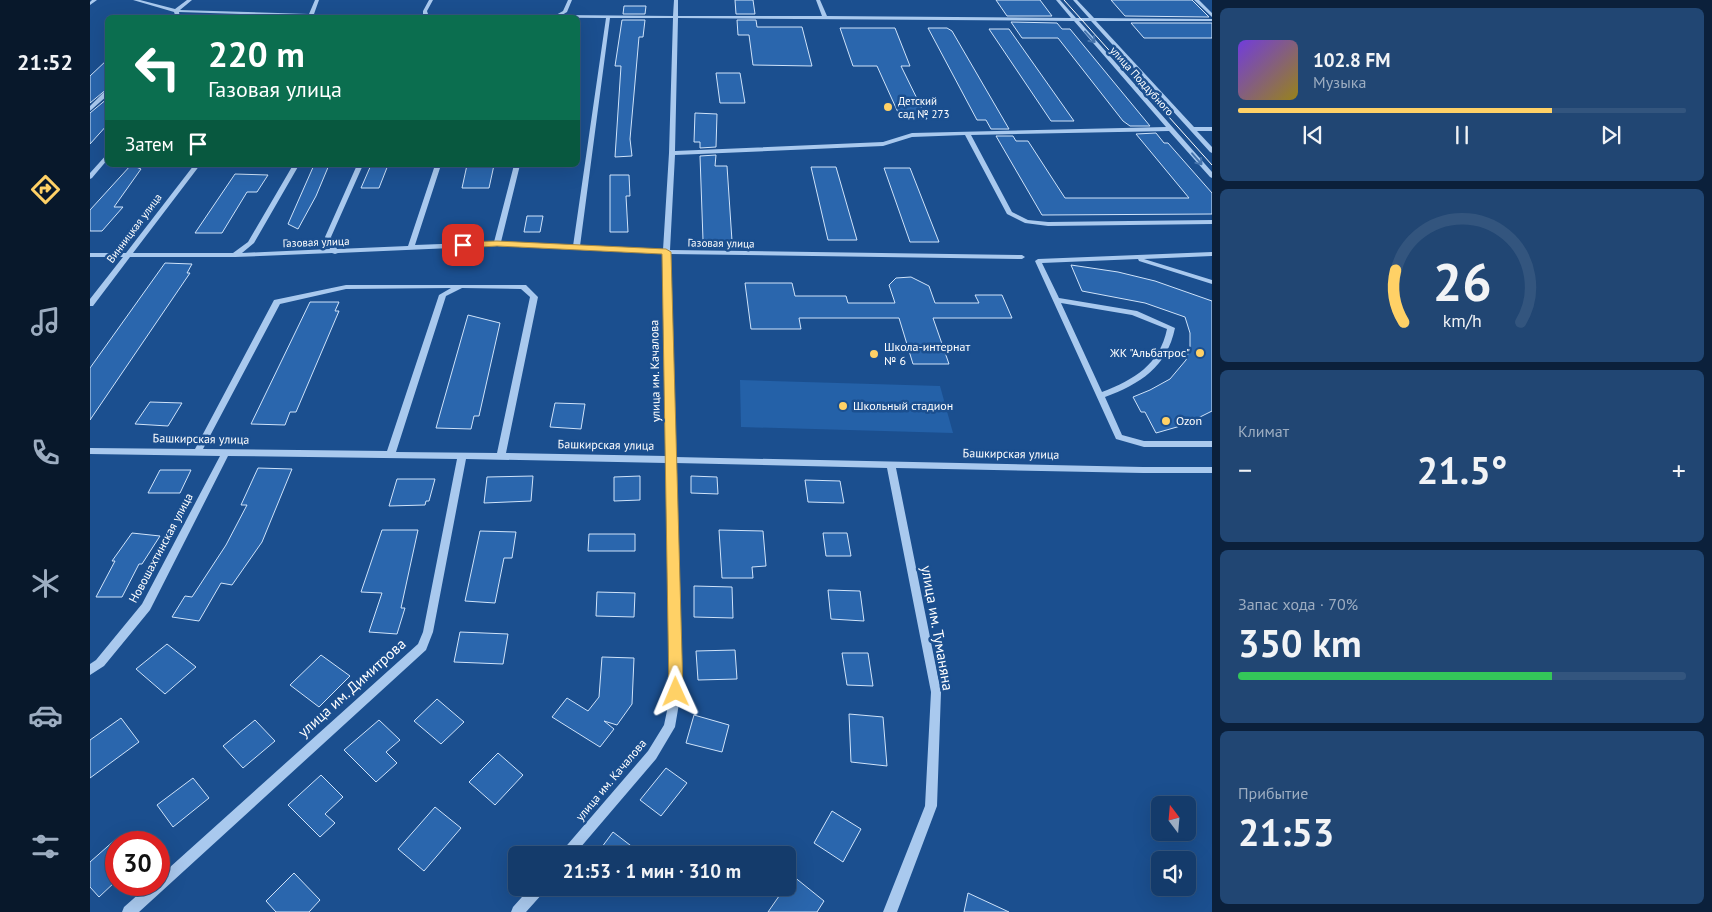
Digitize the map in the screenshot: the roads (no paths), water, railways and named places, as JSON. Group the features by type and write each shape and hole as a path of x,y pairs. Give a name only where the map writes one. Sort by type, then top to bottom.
{"street":[{"path":"90,4 95,0"},
{"path":"135,0 176,11 284,15"},
{"path":"176,11 190,0"},
{"path":"311,15 317,0"},
{"path":"427,15 425,11 431,0"},
{"path":"558,15 565,12 570,0"},
{"name":"улица им. Качалова","path":"574,846 652,755 669,727 676,692 666,252 672,153 676,0"},
{"path":"818,0 825,18"},
{"name":"улица Поддубного","path":"1058,0 1212,176"},
{"name":"улица Поддубного","path":"1075,0 1212,151"},
{"path":"1196,0 1212,16"},
{"path":"176,11 177,15"},
{"path":"580,17 1212,20"},
{"path":"576,248 608,17"},
{"path":"90,109 105,94"},
{"path":"1192,130 1212,129"},
{"path":"672,153 883,144 912,135 1172,130"},
{"path":"968,133 1009,213 1018,220 1048,224 1212,222"},
{"path":"90,178 105,159"},
{"name":"Винницкая улица","path":"90,304 195,167"},
{"path":"235,255 251,243 295,167"},
{"path":"335,252 328,238 359,167"},
{"path":"411,248 437,167"},
{"path":"497,244 516,167"},
{"name":"Газовая улица","path":"90,255 235,255 497,244 666,252 1022,257"},
{"path":"1212,254 1038,260 1118,437 1144,444 1212,444"},
{"path":"1131,257 1212,282"},
{"path":"391,454 443,295 461,286"},
{"path":"198,451 278,302 346,287 523,287 534,297 501,456"},
{"path":"1057,300 1119,309 1146,316 1171,328 1170,340 1158,362 1137,379 1100,396"},
{"name":"Башкирская улица","path":"90,451 462,455 1212,470"},
{"name":"Новошахтинская улица","path":"90,670 100,663 146,607 226,452"},
{"name":"улица им. Димитрова","path":"170,875 422,647 428,632 462,455"},
{"name":"улица им. Туманяна","path":"890,912 931,806 936,692 891,464"},
{"name":"улица им. Димитрова","path":"129,912 147,896"},
{"path":"518,912 531,896"}],"tram line":[{"path":"1064,0 1212,165"}],"place":[{"name":"Детский сад № 273","path":"888,107"},
{"name":"ЖК \"Альбатрос\"","path":"1200,353"},
{"name":"Школа-интернат № 6","path":"874,354"},
{"name":"Школьный стадион","path":"843,406"},
{"name":"Ozon","path":"1166,421"}]}
